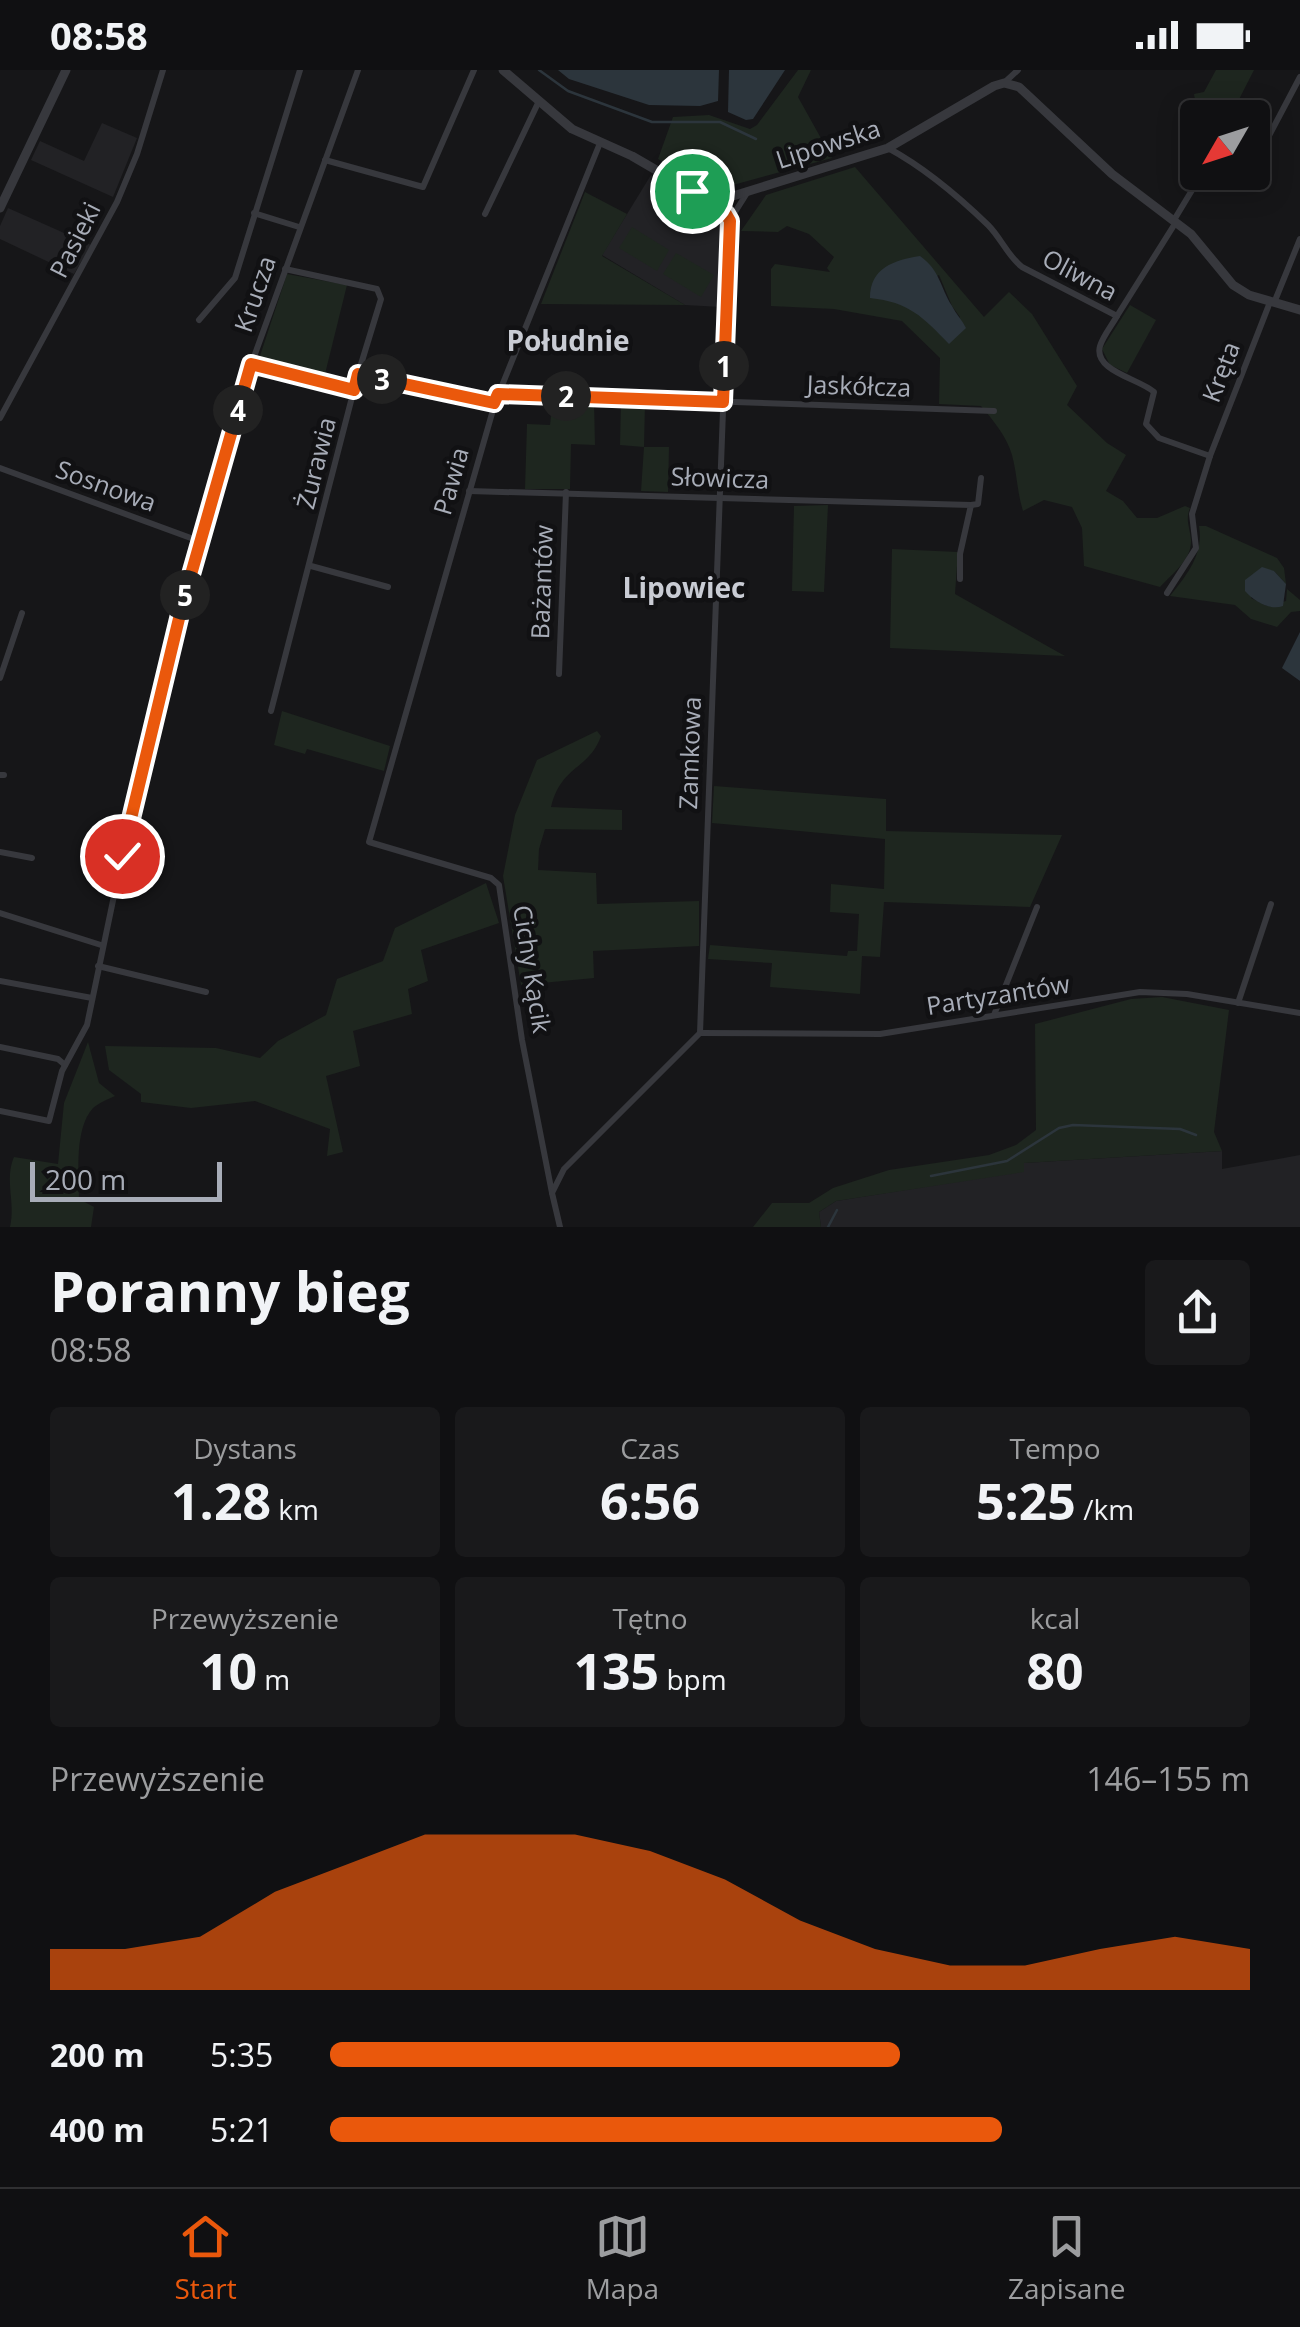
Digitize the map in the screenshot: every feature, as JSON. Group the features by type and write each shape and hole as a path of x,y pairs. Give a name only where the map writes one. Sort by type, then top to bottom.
{"street":[{"path":"0,208 66,70"},
{"name":"Pasieki","path":"0,418 4,402 116,202 137,154 163,70"},
{"path":"199,320 235,278 300,70"},
{"name":"Krucza","path":"0,1112 49,1121 65,1065 87,1026 166,664 199,542 251,364 358,70"},
{"path":"325,160 423,187 474,70"},
{"name":"Lipowska","path":"503,70 572,129 632,156 699,195 726,199 888,148 1004,83"},
{"path":"1004,83 1018,70"},
{"path":"1270,134 1300,77"},
{"path":"1004,83 1020,87 1112,174 1190,234 1232,285 1300,310"},
{"path":"485,214 539,101"},
{"name":"Pawia","path":"369,842 494,403 600,142"},
{"name":"Oliwna","path":"888,148 931,173 987,224 1009,256 1022,267 1117,316 1099,348 1100,358 1108,367 1154,392 1146,424 1159,438 1210,456"},
{"path":"1117,316 1193,190"},
{"path":"699,195 729,216 748,192"},
{"name":"Zamkowa","path":"700,1033 729,216 726,199"},
{"path":"254,213 299,227"},
{"name":"Kręta","path":"1210,456 1300,239"},
{"name":"Żurawia","path":"272,711 381,292 285,270"},
{"path":"251,364 354,390"},
{"path":"358,374 494,403"},
{"name":"Jaskółcza","path":"498,394 994,411"},
{"path":"1167,593 1196,548 1192,514 1210,456"},
{"name":"Sosnowa","path":"0,468 199,542"},
{"path":"960,579 960,554 970,506 978,504 981,478"},
{"name":"Słowicza","path":"469,490 970,506"},
{"name":"Bażantów","path":"559,674 566,492"},
{"path":"311,566 388,587"},
{"path":"0,678 22,612"},
{"name":"Cichy Kącik","path":"369,842 491,878 498,885 522,1040 552,1194"},
{"path":"0,852 32,858"},
{"path":"1238,1004 1271,904"},
{"path":"994,1015 1037,906"},
{"path":"0,914 102,945"},
{"path":"98,966 206,992"},
{"path":"0,980 92,998"},
{"name":"Partyzantów","path":"700,1033 880,1034 1140,992 1187,994 1300,1013"},
{"path":"560,1227 552,1194 564,1169 700,1033"},
{"path":"0,1047 58,1059 65,1065"}],"shaded area":[{"path":"558,70 719,70 718,101 700,106 649,105 569,79"},
{"path":"729,70 785,70 753,119 746,120 728,112"},
{"path":"798,70 811,70 798,97 832,158 722,188 705,188 658,159 673,117 709,115 750,129"},
{"path":"1216,70 1254,70 1239,100 1195,100 1194,94 1204,92"},
{"path":"102,123 137,138 113,197 31,160 40,141 84,161"},
{"path":"855,167 984,317 1009,292 1032,314 1077,386 1067,405 1107,443 1126,455 1106,491 1123,501 1137,518 1157,518 1185,506 1190,508 1190,547 1176,571 1160,587 1084,566 1082,528 1072,507 1044,500 1023,511 1012,455 1003,435 981,406 939,404 940,358 902,321 834,309 771,306 771,269 775,264 830,272 827,268 834,257 809,234 787,226 778,232 741,231 766,195","holes":["939,275 960,317 949,343 919,313 891,300"]},
{"path":"651,175 719,217 721,307 685,305 602,255"},
{"path":"585,192 627,214 602,256 685,305 541,304"},
{"path":"8,208 91,245 74,274 0,239 0,226"},
{"path":"632,227 669,250 657,271 619,248"},
{"path":"676,253 714,275 701,297 663,274"},
{"path":"920,256 936,273 966,328 949,344 914,312 870,298 874,279 885,267"},
{"path":"287,274 347,285 324,378 258,362"},
{"path":"1130,305 1156,320 1127,373 1110,365 1102,349"},
{"path":"553,399 594,402 595,445 571,444 570,489 525,489 527,424 550,425"},
{"path":"621,402 645,403 644,447 620,445"},
{"path":"644,447 669,447 668,492 641,491"},
{"path":"828,505 824,592 792,591 794,506"},
{"path":"1199,526 1277,558 1284,568 1286,584 1274,571 1251,598 1267,606 1286,601 1287,589 1300,600 1300,611 1291,612 1277,627 1251,619 1235,605 1170,596 1197,555"},
{"path":"892,549 958,552 955,594 1065,656 890,648"},
{"path":"1262,567 1274,571 1286,584 1283,606 1262,604 1245,591 1245,580"},
{"path":"1300,632 1300,681 1282,668"},
{"path":"282,711 390,746 384,771 307,749 305,754 274,745"},
{"path":"597,731 601,736 596,747 561,783 551,807 622,810 622,830 545,829 538,870 596,873 597,904 699,901 699,946 593,951 594,978 521,985 503,876 515,815 537,760"},
{"path":"714,786 886,799 886,831 1062,835 1030,907 884,902 880,957 862,956 860,994 770,987 772,963 708,959 710,945 847,956 848,951 857,951 859,914 830,912 831,884 884,889 885,839 712,823"},
{"path":"486,883 499,923 421,950 428,981 408,989 412,1014 353,1031 360,1066 326,1076 343,1152 327,1156 330,1129 255,1101 191,1108 141,1102 141,1094 109,1070 105,1046 216,1048 260,1058 278,1041 326,1015 337,979 383,961 395,928"},
{"path":"1162,997 1229,1010 1214,1132 1222,1151 1024,1163 1024,1172 836,1201 819,1212 821,1227 753,1227 772,1203 809,1203 833,1188 889,1170 989,1155 1016,1145 1036,1130 1035,1024 1131,999"},
{"path":"88,1042 99,1083 115,1096 93,1108 80,1139 79,1199 94,1207 91,1227 10,1227 10,1174 14,1157 58,1164 64,1103"},
{"path":"1222,1151 1222,1169 1300,1155 1300,1227 821,1227 819,1212 836,1201 1024,1171 1023,1163"}],"waterway":[{"path":"539,70 568,91 652,122 720,122 756,139"},
{"path":"931,1176 1007,1161 1059,1128 1073,1125 1180,1129 1196,1135"},
{"path":"828,1227 837,1210"}],"district":[{"name":"Południe","path":"568,341"},
{"name":"Lipowiec","path":"684,588"}],"route":[{"path":"122,856 166,664 251,364 354,390 358,374 494,403 498,394 723,402 730,221 726,214 692,191"}]}
